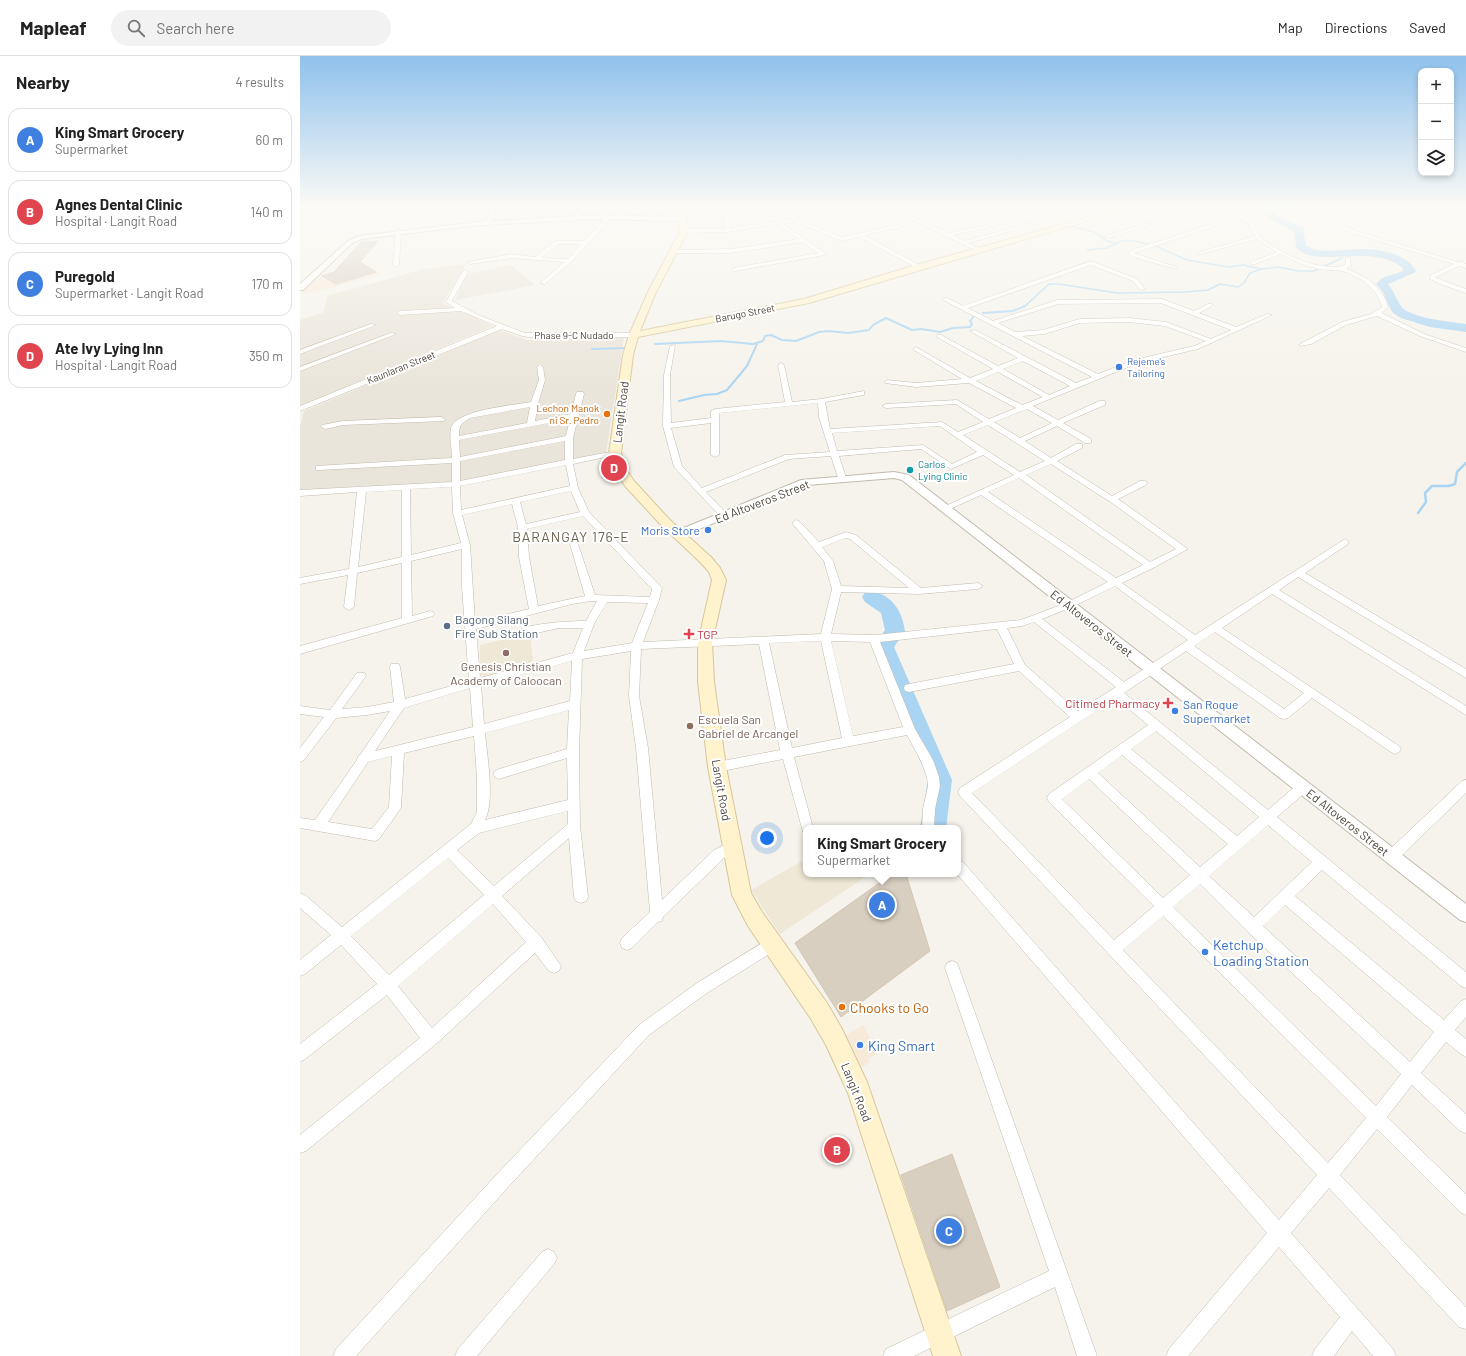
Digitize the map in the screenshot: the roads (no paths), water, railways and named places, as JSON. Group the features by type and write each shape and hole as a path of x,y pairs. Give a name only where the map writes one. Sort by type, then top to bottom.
{"main road":[{"name":"Langit Road","path":"663,268 634,335 628,355 615,453 622,472 630,482 666,522 711,566 719,580 705,643 706,682 717,767 742,895 772,944 819,1011 834,1037 859,1090 947,1356"},
{"name":"Barugo Street","path":"634,335 806,301 914,268"}],"street":[{"path":"300,288 322,268"},
{"path":"543,283 560,268"},
{"path":"963,308 1078,268"},
{"path":"1103,268 1135,280 1142,289"},
{"path":"1302,345 1334,327 1377,313 1383,310 1385,306 1375,289 1362,277 1341,269 1318,268"},
{"path":"1449,268 1434,276 1433,279 1466,291"},
{"name":"Phase 9-C Nudado","path":"465,272 449,302 461,309 524,335 634,335"},
{"path":"1100,294 1102,311"},
{"path":"945,299 1098,377"},
{"path":"1016,334 1044,332 1080,321 1102,311 1162,301 1235,329"},
{"path":"993,323 1057,302 1102,311 1129,320 1166,324 1212,341"},
{"path":"1194,313 1210,306"},
{"path":"400,313 461,309"},
{"path":"1377,313 1422,335 1466,350"},
{"path":"957,435 1136,361 1196,348 1235,329 1269,315"},
{"path":"300,352 373,325"},
{"name":"Kaunlaran Street","path":"300,409 503,326"},
{"path":"973,331 1076,386"},
{"path":"300,369 392,334"},
{"path":"939,336 1048,397"},
{"path":"673,346 667,375 667,426 678,467 724,515"},
{"path":"916,349 970,381 1059,424 1088,441"},
{"path":"886,406 919,394 970,381 1024,358"},
{"path":"781,366 789,404"},
{"path":"531,424 534,404 542,380 540,367"},
{"path":"300,710 331,714 367,711 400,705 577,656 636,646 825,636 875,639 1001,627 1036,619 1069,605 1183,549 1112,499 957,402 919,394 887,382"},
{"path":"715,455 716,410 821,401 861,393"},
{"path":"580,394 569,438 569,462 574,488 585,513 657,588 654,600 636,646 634,696 642,748 657,916"},
{"path":"821,401 824,417 842,478"},
{"path":"1019,441 1102,403"},
{"path":"300,969 475,828 483,812 483,778 466,545 457,513 454,439 455,425 464,417 534,404"},
{"path":"454,439 574,416"},
{"path":"325,427 342,423 441,419"},
{"path":"667,426 715,420"},
{"path":"828,431 942,424 1020,475 1150,566"},
{"path":"319,468 455,460 569,438"},
{"path":"945,508 1051,461 1080,446"},
{"path":"701,491 788,457 923,447 951,467 983,452"},
{"path":"300,493 456,484 615,453"},
{"name":"Ed Altoveros Street","path":"678,534 805,482 842,478 900,475 916,484 1466,914"},
{"path":"1112,499 1143,483"},
{"path":"406,486 407,619"},
{"path":"457,513 574,488"},
{"path":"349,607 362,489"},
{"path":"982,492 1115,582 1190,643 1284,715 1312,692"},
{"path":"516,501 522,527 524,557 534,611"},
{"path":"522,527 585,513"},
{"path":"796,523 817,546 828,561 837,589 825,636 849,742"},
{"path":"817,546 846,535 853,537 919,591"},
{"path":"1345,542 964,792 1466,1320"},
{"path":"574,544 591,598"},
{"path":"300,580 353,571 466,545"},
{"path":"1298,573 1466,674"},
{"path":"837,589 919,591 978,586"},
{"path":"1272,590 1466,711"},
{"path":"471,627 572,601 591,598 654,600"},
{"path":"581,897 574,826 573,752 577,656 589,624 604,598"},
{"path":"300,650 346,635 430,614"},
{"path":"1036,619 1120,690 1156,725 1466,981"},
{"path":"523,632 559,625 589,624"},
{"path":"1001,627 1022,667 1077,717"},
{"path":"1214,627 1395,749"},
{"path":"875,639 893,690 910,730 927,760 933,777 934,786 929,809 928,825"},
{"path":"764,640 787,754 806,825"},
{"path":"909,688 1022,667"},
{"path":"319,825 362,759 400,705 395,668"},
{"path":"300,757 361,676"},
{"path":"362,759 398,751 575,704"},
{"path":"1156,725 1053,798 1466,1206"},
{"path":"717,767 910,730"},
{"path":"1123,749 1237,844"},
{"path":"300,823 375,835 395,808 398,751"},
{"path":"499,774 573,752"},
{"path":"1089,772 1466,1125"},
{"path":"1392,856 1466,785"},
{"path":"1114,949 1303,787"},
{"path":"475,828 574,804"},
{"path":"300,1054 388,985 574,826"},
{"path":"627,944 719,854 732,848"},
{"path":"449,850 494,895 536,942 554,966"},
{"path":"1253,927 1321,862"},
{"path":"961,869 1386,1356"},
{"path":"1286,897 1466,1049"},
{"path":"300,899 341,935 388,985 430,1039"},
{"path":"300,1145 430,1039 536,942"},
{"path":"343,1356 504,1179 644,1030 702,988 772,944"},
{"path":"952,968 1087,1356"},
{"path":"1176,1356 1278,1233 1329,1176 1412,1073 1443,1031 1466,1006"},
{"path":"465,1356 548,1258"},
{"path":"893,1356 1060,1275"},
{"path":"1322,1356 1346,1324"}],"waterway":[{"path":"1255,268 1260,269"},
{"path":"1024,307 1049,284 1059,284 1117,293 1186,292 1208,290 1220,284 1238,287 1244,283 1250,273 1273,268"},
{"path":"1281,268 1298,271 1314,271 1321,268"},
{"path":"1409,268 1410,271 1407,273 1386,280 1382,284 1388,291 1396,309 1405,315 1430,323 1466,328"},
{"path":"983,313 1013,311 1025,306"},
{"path":"655,344 721,341 753,344 763,341 765,336 771,335 782,340 796,341 819,332 828,331 848,333 869,330 873,325 886,318 912,330 921,329 940,332 953,328 970,327 972,324 970,321 974,316"},
{"path":"679,401 704,395 717,394 727,390 747,366 757,344"},
{"path":"592,349 627,348"},
{"path":"1418,513 1426,502 1425,493 1432,486 1449,486 1455,484 1457,472 1466,463"},
{"path":"872,597 883,604 889,610 893,618 895,631 884,647 940,780 933,825"}],"place":[{"name":"Rejeme's Tailoring","path":"1119,367"},
{"name":"Lechon Manok ni Sr. Pedro","path":"607,414"},
{"name":"Ate Ivy Lying Inn","path":"614,468"},
{"name":"Carlos Lying Clinic","path":"910,470"},
{"name":"Moris Store","path":"708,530"},
{"name":"Bagong Silang Fire Sub Station","path":"447,626"},
{"name":"TGP","path":"689,634"},
{"name":"Genesis Christian Academy of Caloocan","path":"506,653"},
{"name":"Citimed Pharmacy","path":"1168,703"},
{"name":"San Roque Supermarket","path":"1175,711"},
{"name":"Escuela San Gabriel de Arcangel","path":"690,726"},
{"name":"King Smart Grocery","path":"882,905"},
{"name":"Ketchup Loading Station","path":"1205,952"},
{"name":"Chooks to Go","path":"842,1007"},
{"name":"King Smart","path":"860,1045"},
{"name":"Agnes Dental Clinic","path":"837,1150"},
{"name":"Puregold","path":"949,1231"}],"district":[{"name":"BARANGAY 176-E","path":"571,536"}]}
